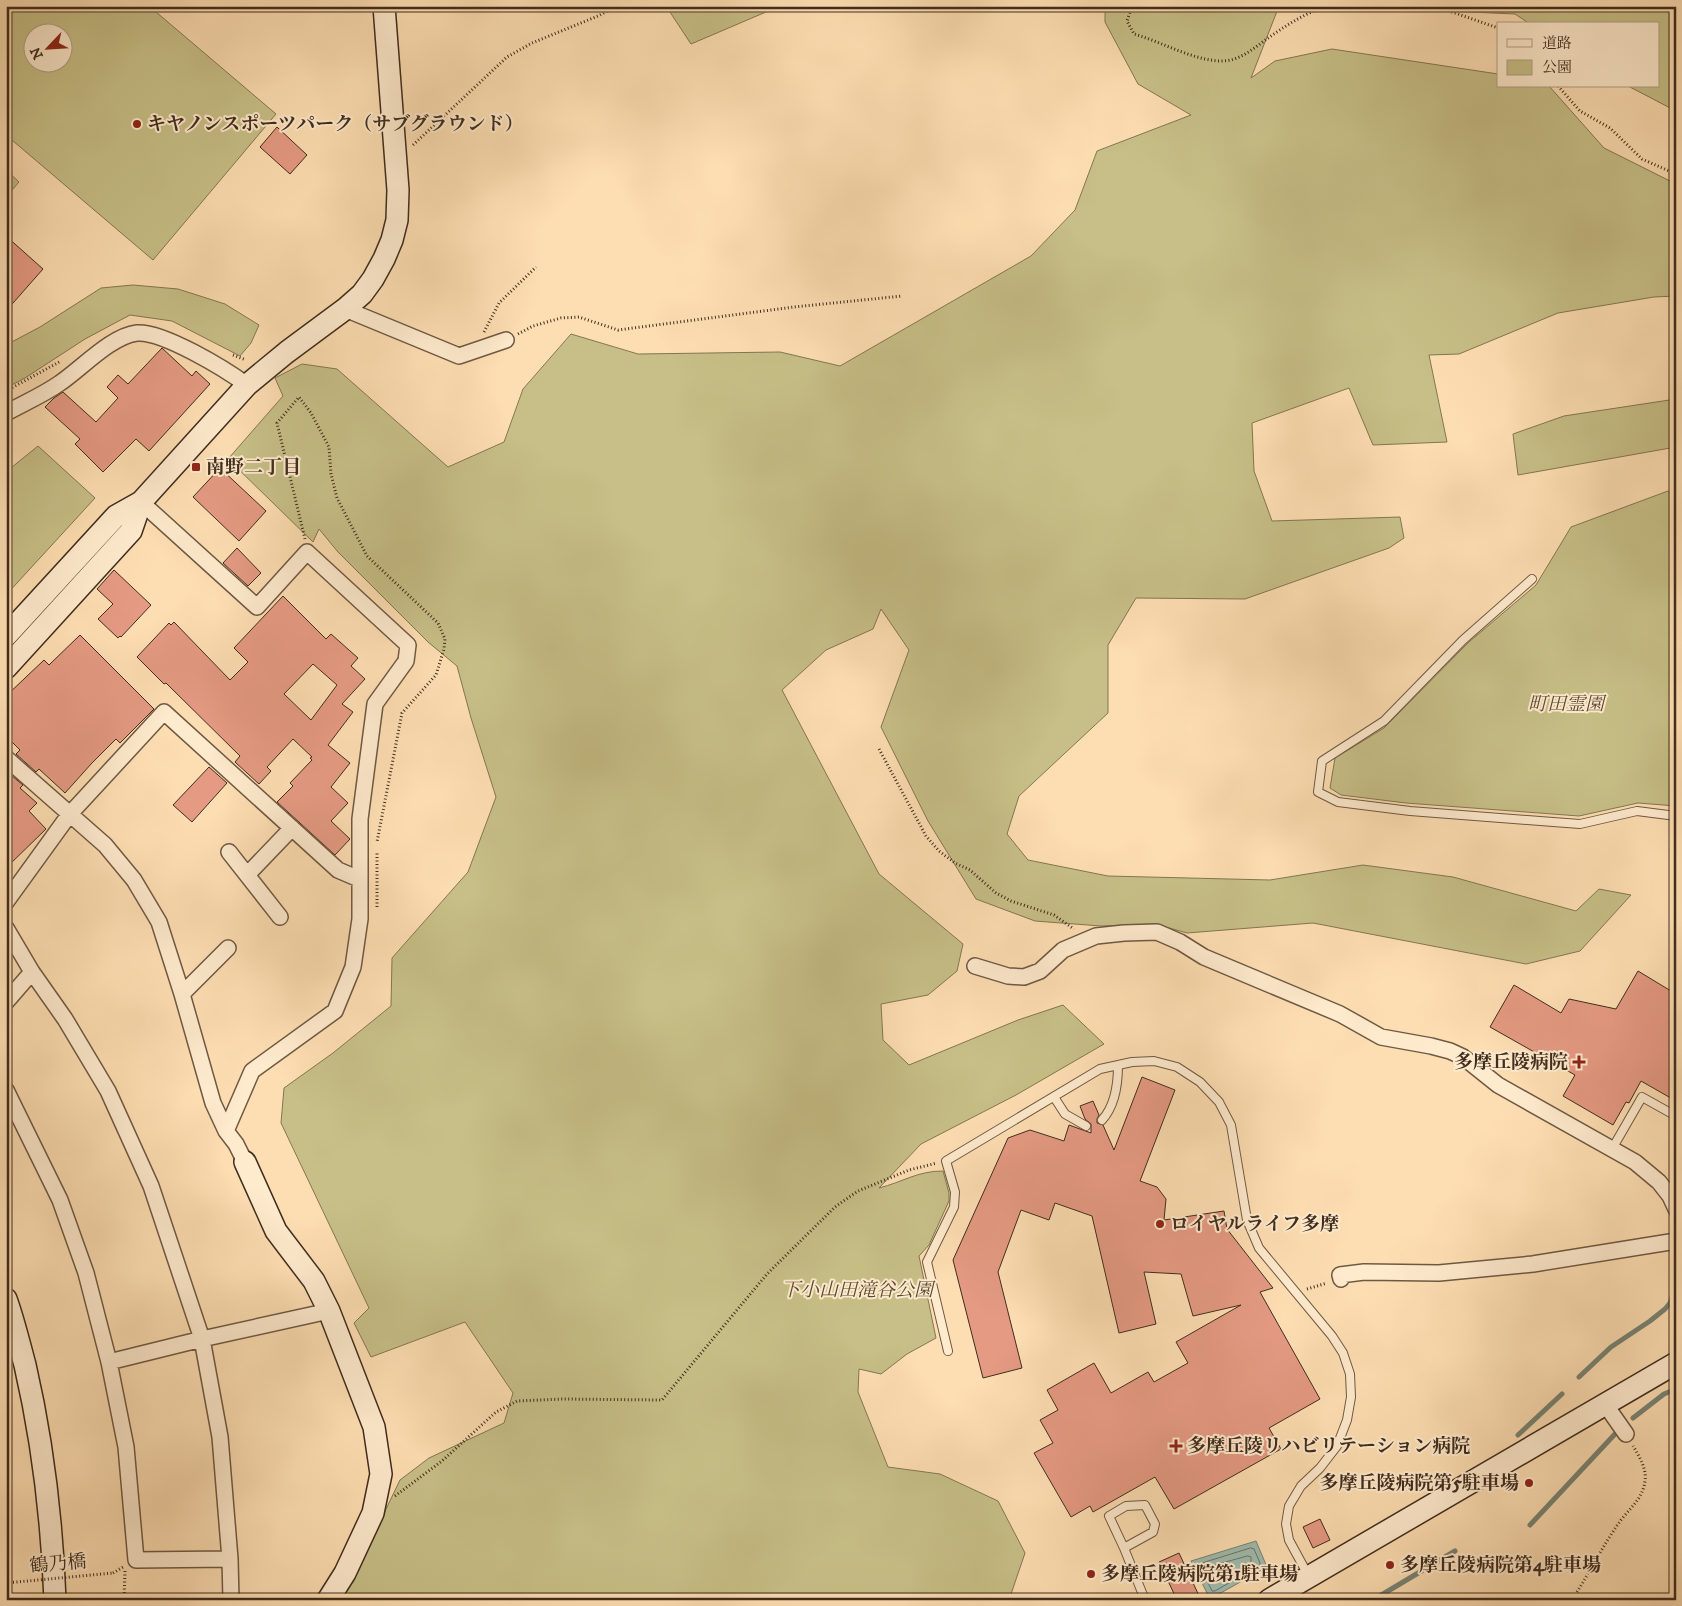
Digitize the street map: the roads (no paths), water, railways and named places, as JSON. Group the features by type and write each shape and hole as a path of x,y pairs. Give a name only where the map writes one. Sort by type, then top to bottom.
{"street":[{"path":"6,636 116,516 141,502 255,378 345,309 362,294 373,279 384,260 397,220 398,190 384,6"},
{"path":"345,309 459,356 506,340"},
{"path":"6,413 59,384 111,344 125,336 134,334 144,333 156,336 217,364 255,378"},
{"path":"141,502 257,607 307,552 408,644 406,661 375,704 360,819 360,919 354,967 335,1011 252,1072 226,1131"},
{"path":"6,668 131,531 141,502"},
{"path":"6,902 69,815 164,712 338,870 359,878"},
{"path":"6,758 105,846 134,880 159,922 213,1103 226,1131 236,1144 245,1162 276,1231 314,1281 328,1311 374,1427 381,1474 373,1513 345,1573 328,1600"},
{"path":"247,875 292,828"},
{"path":"229,852 280,917"},
{"path":"6,928 32,972 65,1019 108,1091 151,1186 202,1339 220,1437 230,1559 231,1600"},
{"path":"975,966 1008,976 1024,977 1040,971 1063,950 1096,936 1157,932 1180,942 1204,957 1340,1014 1382,1037 1431,1046 1463,1057 1498,1085 1635,1162 1659,1182 1670,1196 1676,1210"},
{"path":"182,994 228,948"},
{"path":"6,1002 32,972"},
{"path":"6,1090 60,1200 86,1273 110,1362 126,1447 136,1560 230,1559"},
{"path":"1341,1279 1340,1275 1364,1272 1439,1273 1533,1264 1676,1241"},
{"path":"6,1299 13,1319 40,1435 53,1546 55,1600"},
{"path":"110,1362 328,1311"},
{"path":"1269,1600 1676,1363"},
{"path":"1605,1404 1626,1434"}],"lane":[{"path":"1532,579 1463,640 1384,721 1322,761 1318,792 1338,802 1410,811 1580,824 1637,811 1676,816"},
{"path":"948,1351 927,1262 954,1207 955,1192 946,1161 1100,1069 1132,1062 1154,1062 1176,1068 1200,1082 1219,1102 1231,1125 1247,1220 1259,1248 1332,1336 1343,1353 1350,1374 1351,1397 1348,1420 1337,1446 1320,1468 1301,1486 1289,1506 1286,1524 1289,1540 1309,1576"},
{"path":"1102,1120 1106,1116 1118,1086 1118,1065"},
{"path":"1054,1097 1065,1114 1086,1126"},
{"path":"1612,1150 1642,1097 1676,1116"},
{"path":"1124,1548 1153,1532 1155,1524 1145,1504 1126,1506 1109,1516 1145,1600"}],"water":[{"path":"1256,1541 1267,1567 1210,1599 1191,1561"}],"waterway":[{"path":"1579,1377 1611,1347 1665,1309 1670,1303 1676,1285"},
{"path":"1633,1418 1664,1394 1676,1389"},
{"path":"1518,1435 1562,1394"},
{"path":"1530,1525 1615,1434"},
{"path":"1373,1600 1455,1551"}],"place":[{"name":"キヤノンスポーツパーク（サブグラウンド）","path":"137,124"},
{"name":"南野二丁目","path":"196,467"},
{"name":"多摩丘陵病院","path":"1579,1062"},
{"name":"ロイヤルライフ多摩","path":"1160,1224"},
{"name":"多摩丘陵リハビリテーション病院","path":"1176,1446"},
{"name":"多摩丘陵病院第5駐車場","path":"1529,1483"},
{"name":"多摩丘陵病院第4駐車場","path":"1390,1565"},
{"name":"多摩丘陵病院第1駐車場","path":"1091,1574"}],"park label":[{"name":"町田霊園","path":"1566,704"},
{"name":"下小山田滝谷公園","path":"857,1290"}]}
